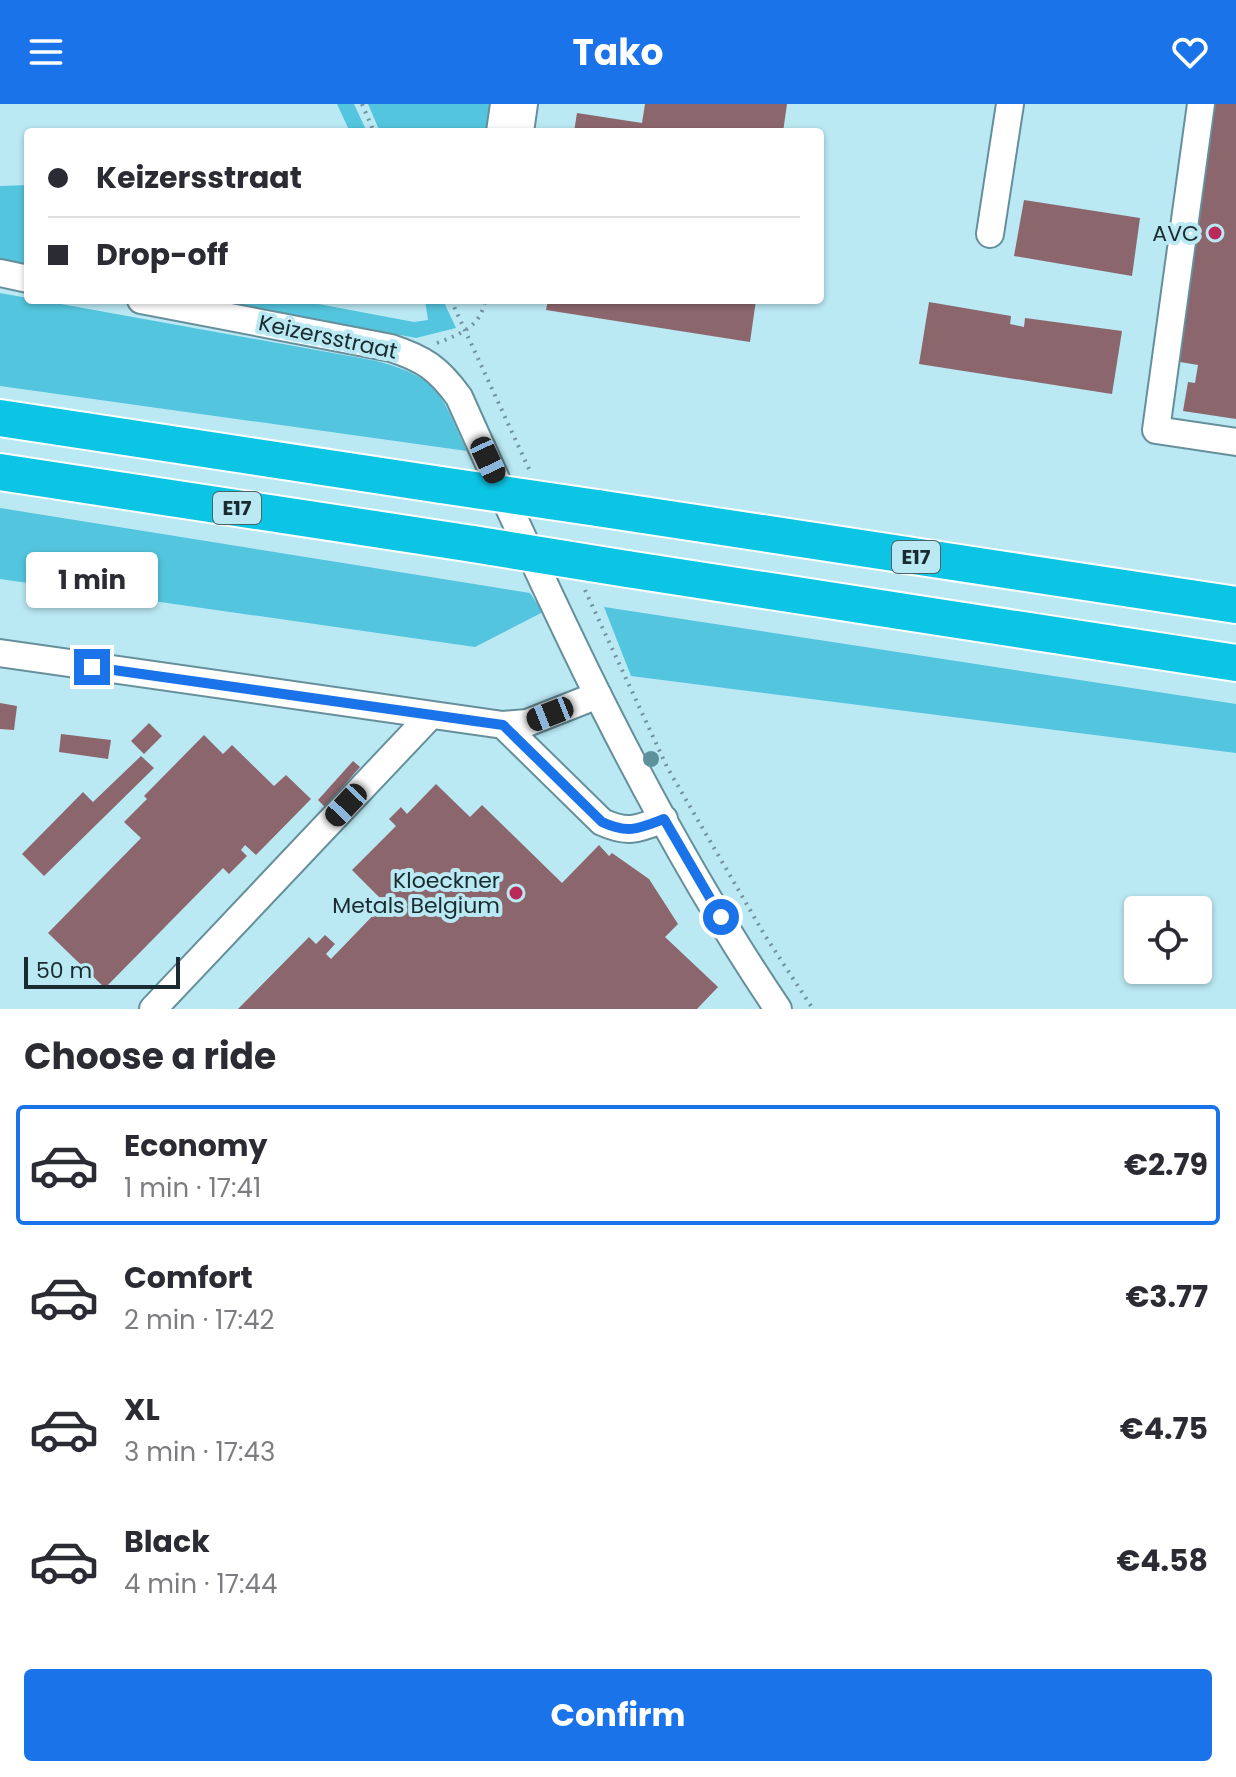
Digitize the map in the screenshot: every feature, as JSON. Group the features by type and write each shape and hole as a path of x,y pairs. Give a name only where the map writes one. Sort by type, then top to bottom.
{"highway":[{"name":"E17","path":"0,418 1236,605"},
{"name":"E17","path":"0,472 1236,663"}],"street":[{"path":"501,128 504,104"},
{"path":"521,128 524,104"},
{"path":"990,234 1010,104"},
{"path":"1201,104 1156,430 1236,442"},
{"path":"0,273 24,278"},
{"name":"Keizersstraat","path":"162,304 378,345 420,357 442,374 459,397 598,695 664,819 749,966 778,1009"},
{"path":"0,653 503,725 527,723 598,695"},
{"path":"153,1009 431,715"},
{"path":"503,725 602,822 620,830 636,829 664,819"}],"path":[{"path":"362,104 372,128"},
{"path":"453,304 535,481"},
{"path":"420,357 433,345 466,331 477,322 484,304"},
{"path":"585,590 667,767 764,934 813,1009"}],"shaded area":[{"path":"337,104 354,104 365,128 348,128"},
{"path":"368,104 497,104 494,128 378,128"},
{"path":"24,185 24,265 0,261 0,186"},
{"path":"0,293 24,297 24,304 61,304 377,361 398,368 427,382 436,391 467,451 0,386"},
{"path":"233,304 318,304 414,322 428,320 426,304 445,304 456,328 416,338"},
{"path":"0,508 530,593 543,612 475,647 0,579"},
{"path":"604,607 1236,704 1236,753 631,676"}],"building":[{"path":"645,104 787,104 784,128 575,128 577,113 642,123"},
{"name":"AVC","path":"1215,104 1236,104 1236,419 1183,411 1188,382 1195,383 1198,365 1174,361"},
{"path":"1024,200 1140,218 1132,276 1014,256"},
{"path":"929,302 1011,316 1010,324 1024,327 1025,318 1122,331 1112,394 919,364"},
{"path":"547,304 755,304 750,342 546,310"},
{"path":"0,703 17,706 14,730 0,729"},
{"path":"149,723 162,736 144,754 131,741"},
{"path":"61,734 111,740 108,759 59,752"},
{"path":"204,735 223,754 232,745 274,786 286,775 311,799 256,855 245,845 241,850 247,856 229,874 223,868 105,988 48,933 141,838 124,822 147,799 144,796"},
{"path":"141,756 154,768 44,876 22,854 83,792 93,802"},
{"path":"353,761 360,767 325,807 318,800"},
{"name":"Kloeckner Metals Belgium","path":"436,784 470,817 482,805 562,883 599,845 609,856 612,853 649,879 678,924 665,937 718,987 697,1009 238,1009 309,937 316,944 325,935 335,944 326,954 331,959 385,903 352,870 396,826 389,819 401,807 407,814"}],"place":[{"name":"AVC","path":"1215,233"},
{"name":"Kloeckner Metals Belgium","path":"516,893"}],"route":[{"path":"92,667 503,725 602,822 620,830 636,829 664,819 721,917"}]}
